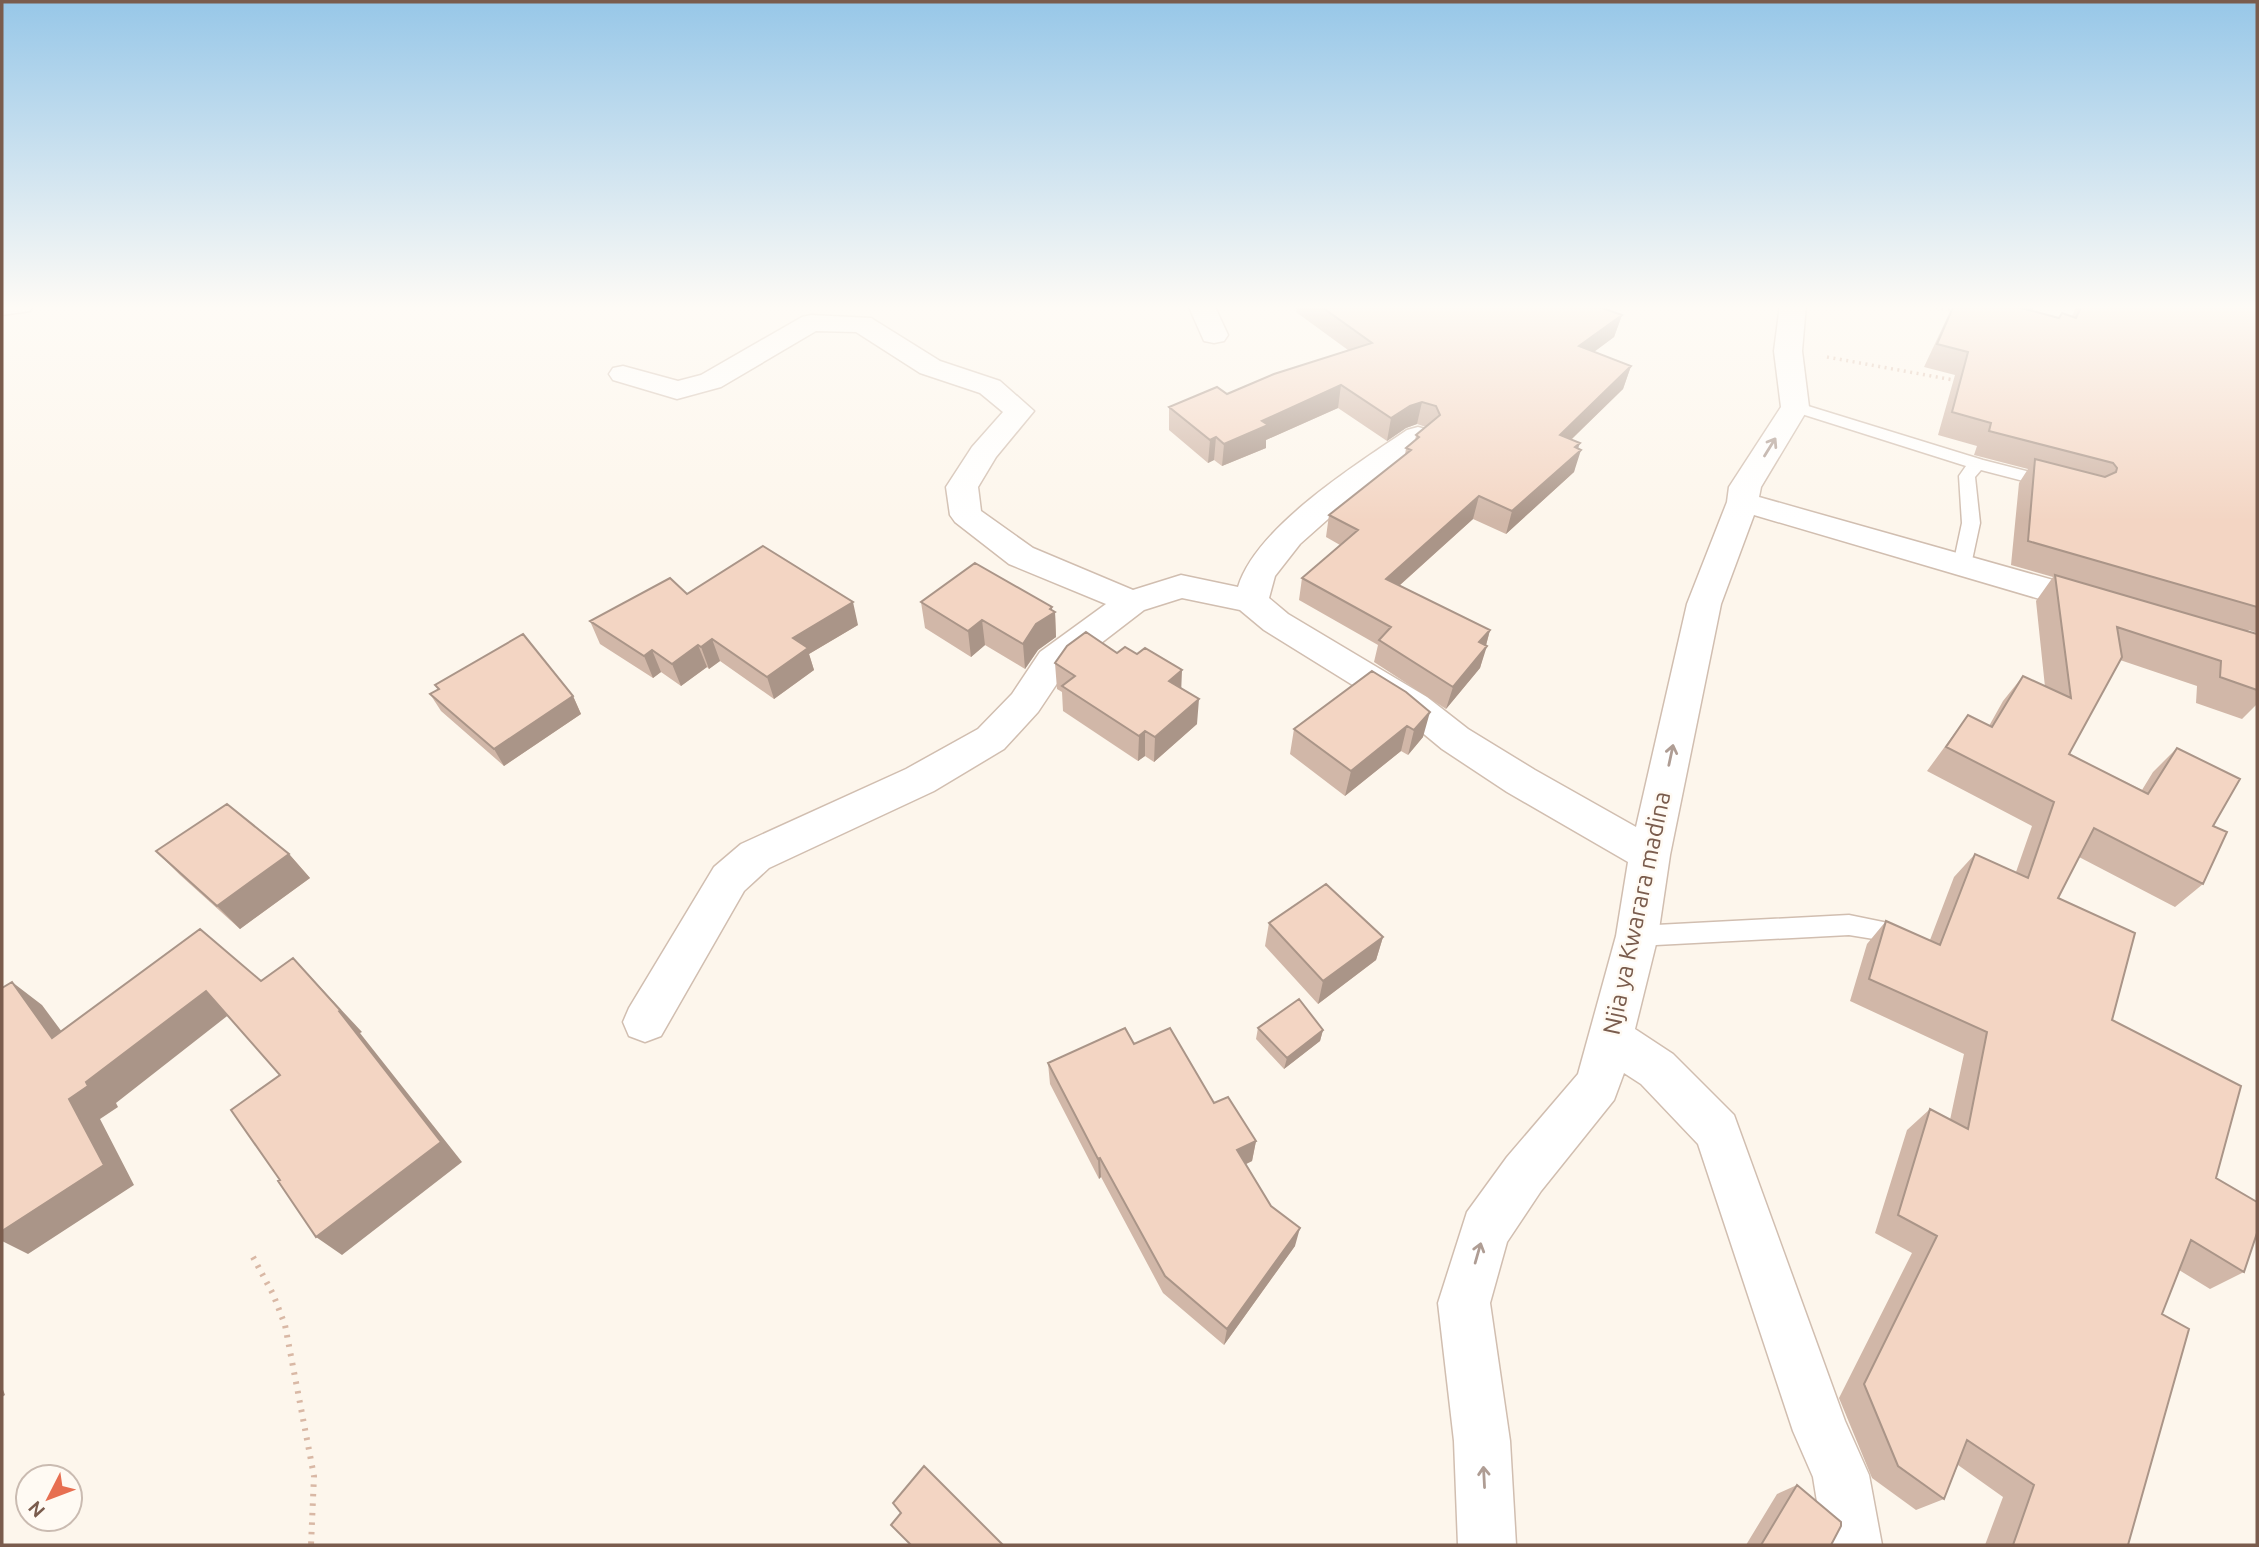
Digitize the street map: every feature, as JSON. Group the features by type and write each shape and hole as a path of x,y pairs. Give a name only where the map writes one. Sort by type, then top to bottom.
{"street":[{"path":"634,377 677,390 716,377"},
{"path":"961,377 990,387 1019,411 983,453 962,487 966,515 1021,556 1132,602"},
{"path":"1791,377 1795,407"},
{"name":"Njia ya Kwarara madina","path":"1487,1545 1482,1441 1464,1303 1485,1230 1524,1174 1598,1084 1637,936 1650,855 1704,604 1743,502 1745,487 1795,407"},
{"path":"1251,601 1259,573 1289,537 1344,488 1418,436"},
{"path":"1743,502 2129,614"},
{"path":"645,1022 729,879 755,856 816,825 920,780 991,739 1025,703 1053,660 1132,602 1181,586 1251,601 1276,622 1414,706 1455,739 1650,855"},
{"path":"1610,1038 1657,1069 1717,1132 1821,1431 1841,1475 1853,1545"}],"lane":[{"path":"1795,407 1977,464 2064,486"},
{"path":"1962,565 1970,523 1967,476 1977,464"},
{"path":"1637,936 1849,925 1880,930"}],"path":[{"path":"1942,377 1971,383"},
{"path":"253,1257 273,1294 285,1325 314,1476 311,1545"}],"building":[{"path":"1266,377 1619,377 1560,435 1580,443 1575,447 1581,450 1512,511 1479,496 1386,579 1490,630 1479,642 1487,646 1453,687 1379,640 1391,627 1302,578 1358,530 1329,515 1411,450 1406,448 1419,437 1416,435 1440,415 1436,406 1422,402 1391,418 1341,385 1262,421 1268,425 1224,444 1216,437 1210,440 1169,407 1217,387 1227,394"},
{"path":"1961,377 2257,377 2257,607 2028,541 2035,459 2105,477 2116,472 2117,468 2113,463 1989,431 1991,423 1952,412"},
{"path":"763,546 853,602 793,638 808,648 767,677 712,639 701,647 698,645 672,664 652,650 644,656 590,621 670,578 687,594"},
{"path":"975,563 1052,607 1050,609 1055,612 1036,624 1023,644 982,620 968,631 921,602"},
{"path":"2055,575 2257,634 2257,690 2220,677 2221,661 2117,627 2122,657 2069,754 2148,794 2177,748 2240,779 2213,826 2227,832 2203,884 2094,828 2058,898 2135,933 2112,1020 2241,1086 2216,1178 2257,1202 2257,1233 2244,1272 2191,1240 2162,1314 2189,1329 2128,1545 2013,1545 2034,1485 1967,1440 1944,1499 1898,1466 1864,1384 1937,1236 1898,1215 1930,1109 1968,1129 1987,1032 1869,979 1886,921 1940,945 1975,854 2028,878 2054,802 1946,747 1968,715 1992,727 2023,676 2071,698"},
{"path":"1086,632 1117,653 1125,647 1137,654 1145,648 1182,670 1169,681 1199,699 1155,737 1145,731 1139,736 1062,686 1075,676 1055,663 1067,646"},
{"path":"523,634 573,696 494,749 430,694 439,689 435,685"},
{"path":"1372,671 1406,692 1430,712 1414,730 1407,726 1351,771 1294,729"},
{"path":"227,804 289,854 217,906 156,851"},
{"path":"1326,884 1383,937 1323,981 1269,923"},
{"path":"200,929 261,981 293,958 340,1010 441,1142 316,1237 231,1110 280,1075 206,991 86,1082 88,1086 69,1099 104,1165 2,1231 2,988 12,982 52,1038"},
{"path":"1299,999 1323,1030 1287,1058 1258,1028"},
{"path":"1125,1028 1134,1044 1170,1028 1214,1103 1228,1097 1256,1141 1237,1150 1271,1206 1300,1228 1227,1329 1165,1276 1100,1158 1098,1159 1048,1063"},
{"path":"924,1466 1003,1545 911,1545 891,1525 901,1513 893,1503"},
{"path":"1797,1485 1841,1522 1831,1545 1761,1545"}]}
